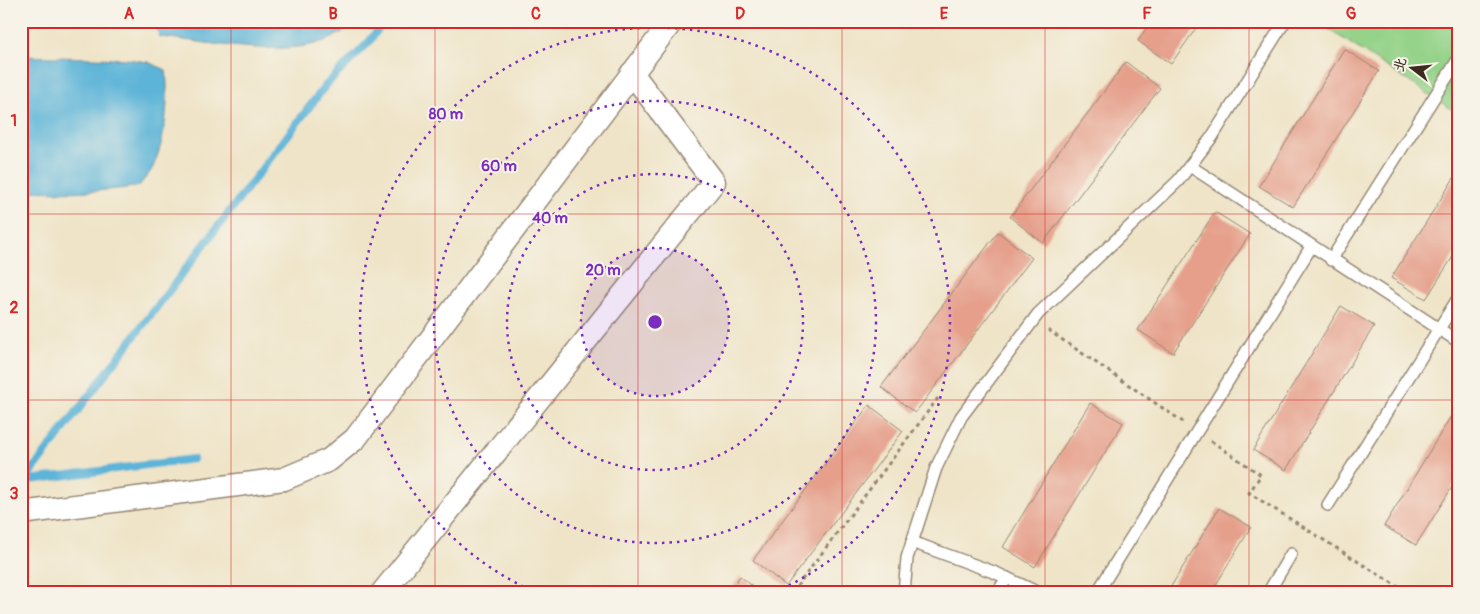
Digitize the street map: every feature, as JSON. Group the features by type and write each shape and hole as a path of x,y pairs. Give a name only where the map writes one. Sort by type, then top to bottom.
{"street":[{"path":"21,513 284,480 329,460 355,439 672,21"},
{"path":"382,593 714,182 632,73"}],"lane":[{"path":"904,593 907,558 912,542 936,468 961,417 1032,320 1178,181 1212,137 1285,21"},
{"path":"1331,260 1459,58"},
{"path":"1190,166 1311,247 1459,342"},
{"path":"1097,593 1311,247"},
{"path":"1328,505 1459,297"},
{"path":"912,542 1006,578 1039,593"},
{"path":"1268,593 1292,554"},
{"path":"997,593 1006,578"}],"path":[{"path":"1032,320 1260,474 1249,493 1408,593"},
{"path":"792,593 938,398"}],"green space":[{"path":"1316,21 1459,21 1459,114"}],"water":[{"path":"153,21 350,21 341,33 323,42 301,47 253,48 160,37"},
{"path":"21,56 127,59 148,62 166,70 167,107 164,132 152,170 139,186 95,191 21,191"}],"building":[{"path":"1151,21 1201,21 1171,64 1138,41"},
{"path":"1344,49 1379,71 1293,207 1259,186"},
{"path":"1126,62 1160,88 1043,243 1010,217"},
{"path":"1459,170 1459,247 1426,299 1391,278"},
{"path":"1215,212 1250,234 1173,353 1138,330"},
{"path":"998,232 1032,258 915,413 881,387"},
{"path":"1341,306 1374,326 1286,470 1253,450"},
{"path":"1090,403 1123,423 1035,567 1003,547"},
{"path":"1459,403 1459,476 1416,545 1384,526"},
{"path":"869,405 903,431 786,586 753,560"},
{"path":"1219,508 1251,527 1211,593 1167,593"},
{"path":"740,576 761,593 728,593"}],"waterway":[{"path":"24,481 326,85 369,42 384,21"},
{"path":"22,481 193,459"}]}
